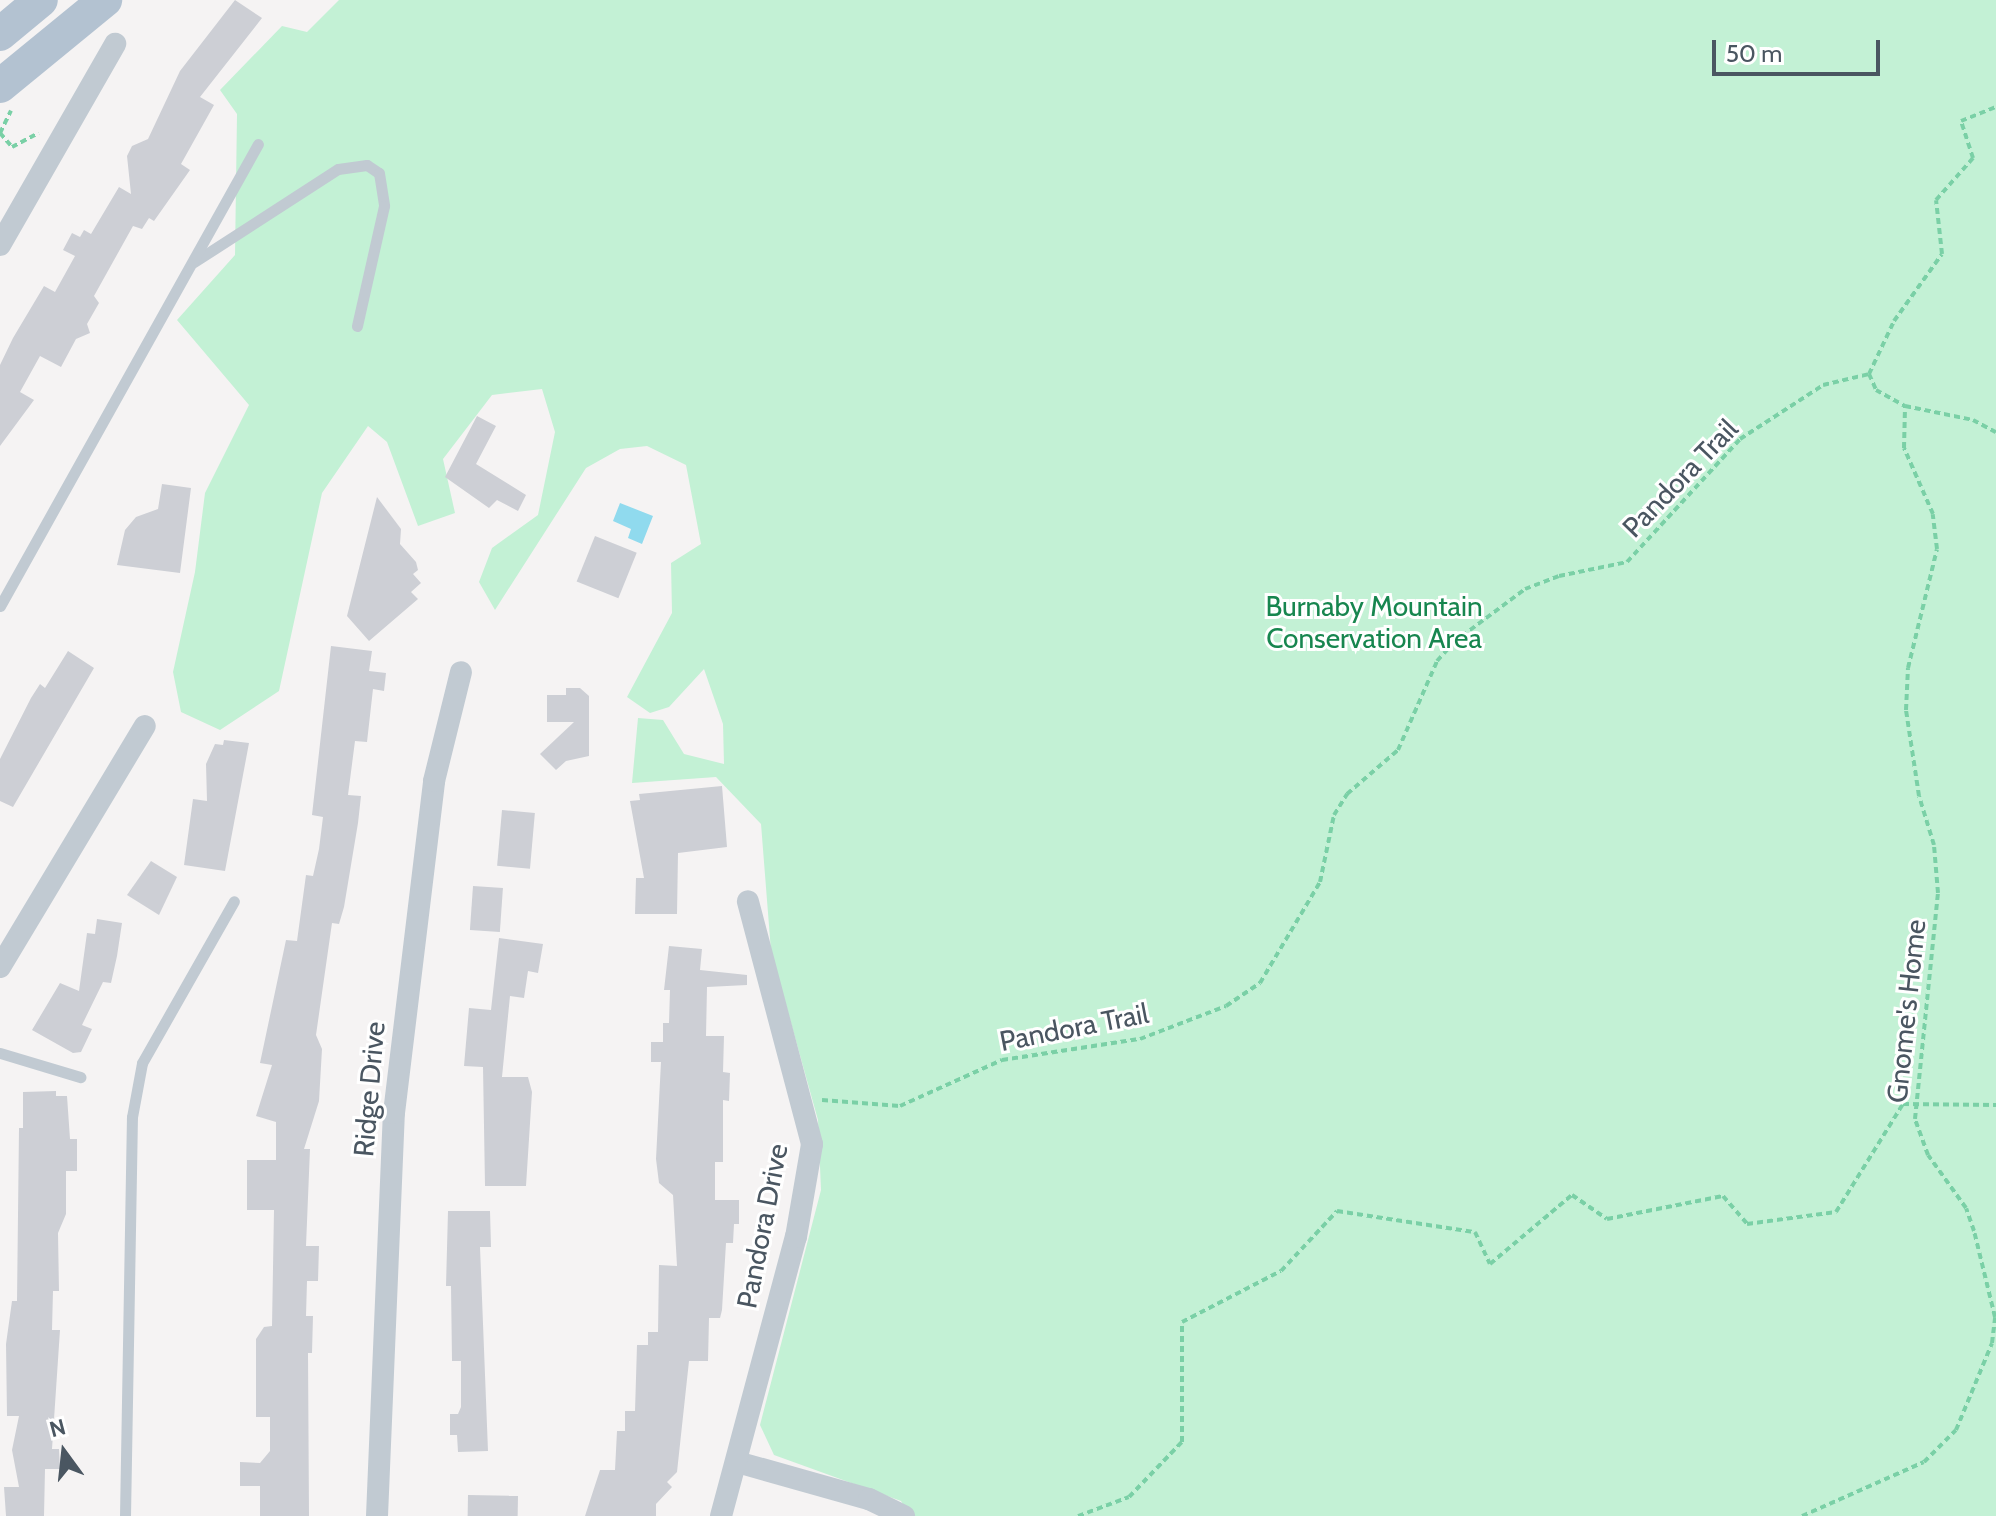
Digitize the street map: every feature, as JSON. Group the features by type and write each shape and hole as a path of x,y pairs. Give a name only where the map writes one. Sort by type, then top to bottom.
{"main road":[{"path":"0,34 41,0"},
{"path":"0,86 105,0"}],"street":[{"path":"0,245 115,44"},
{"name":"Ridge Drive","path":"377,1516 394,1113 434,781 461,672"},
{"path":"0,967 145,726"},
{"name":"Pandora Drive","path":"721,1516 796,1237 812,1144 748,901"},
{"path":"737,1462 869,1499 904,1516"}],"lane":[{"path":"0,606 258,144"},
{"path":"193,262 338,169 367,165 379,173 384,206 357,326"},
{"path":"125,1516 132,1117 142,1063 234,901"},
{"path":"0,1053 80,1077"}],"path":[{"path":"1996,107 1961,121 1973,158 1936,200 1942,254 1894,321 1869,374 1876,390 1905,406 1973,420 1996,432"},
{"path":"0,133 12,147 41,131 62,140"},
{"name":"Pandora Trail","path":"799,1099 900,1106 1002,1060 1140,1039 1226,1006 1249,991 1283,951 1320,882 1334,815 1347,794 1398,750 1437,661 1454,642 1525,589 1559,576 1627,562 1740,439 1823,385 1869,374"},
{"name":"Gnome's Home","path":"1802,1516 1924,1462 1956,1430 1992,1343 1995,1317 1966,1208 1928,1155 1915,1119 1938,893 1934,845 1919,796 1906,710 1908,668 1937,549 1933,514 1904,448 1905,406"},
{"path":"1078,1516 1129,1497 1182,1442 1182,1322 1281,1271 1337,1211 1475,1232 1490,1264 1572,1195 1607,1219 1723,1196 1747,1224 1836,1212 1903,1104 1996,1105"}],"green space":[{"name":"Burnaby Mountain Conservation Area","path":"339,0 1996,0 1996,1516 910,1516 901,1501 774,1455 760,1425 821,1190 818,1120 771,951 761,824 716,777 632,783 638,718 663,720 684,754 724,764 723,724 704,669 669,707 650,713 627,697 672,613 671,563 701,544 686,465 647,446 620,449 586,468 495,610 479,582 492,548 538,515 555,432 542,389 492,395 443,459 455,513 418,526 387,442 368,426 322,493 279,691 220,730 181,712 173,672 195,572 205,493 249,405 177,320 235,255 237,114 220,90 282,26 307,32"}],"water":[{"path":"620,503 653,516 642,544 628,538 631,529 613,521"}],"building":[{"path":"235,0 262,18 200,97 214,105 181,164 190,170 154,221 149,218 142,229 133,226 94,296 99,303 87,324 90,333 76,339 61,367 40,356 20,392 34,400 0,446 0,365 13,338 44,286 55,292 75,256 63,250 72,233 80,237 84,230 91,234 119,187 131,194 127,156 132,146 148,139 180,71"},
{"path":"477,416 496,426 476,464 526,495 518,511 497,500 489,508 445,477"},
{"path":"162,484 191,488 180,573 117,565 125,530 136,517 158,509"},
{"path":"377,497 401,529 400,544 416,562 418,570 413,574 421,583 411,592 418,599 369,641 347,616"},
{"path":"595,536 637,553 618,598 577,581"},
{"path":"331,646 372,651 369,671 386,673 384,691 373,689 367,742 355,741 348,795 361,796 358,823 344,907 339,924 332,923 316,1035 322,1049 319,1101 304,1149 310,1149 306,1246 319,1246 318,1281 307,1281 306,1316 313,1316 312,1353 308,1353 309,1516 260,1516 260,1486 240,1486 240,1462 260,1463 270,1451 270,1417 256,1417 256,1339 264,1327 272,1326 274,1210 247,1210 247,1160 276,1160 276,1122 256,1116 272,1065 260,1063 286,940 297,941 306,875 313,876 319,849 323,817 312,815"},
{"path":"68,651 94,668 13,807 0,801 0,759 31,698 40,684 45,688"},
{"path":"566,688 580,688 589,696 589,756 566,761 556,770 540,754 574,722 547,722 547,695 566,695"},
{"path":"224,740 249,743 225,871 184,865 193,799 207,801 206,764 215,744 223,745"},
{"path":"722,786 727,847 678,853 677,914 635,914 636,878 644,878 630,801 640,800 639,794"},
{"path":"502,810 535,813 530,869 497,866"},
{"path":"151,861 177,877 159,915 127,895"},
{"path":"473,886 503,888 500,932 470,930"},
{"path":"97,919 122,923 117,956 111,983 103,982 82,1025 92,1029 81,1052 73,1053 32,1030 60,983 79,991 87,933 95,934"},
{"path":"499,938 543,944 538,973 528,971 524,998 510,996 502,1077 528,1077 532,1092 526,1186 485,1186 483,1067 464,1066 469,1008 491,1010"},
{"path":"669,946 702,949 700,970 747,975 747,985 707,987 706,1036 724,1036 723,1072 730,1073 729,1101 723,1100 723,1162 715,1162 715,1200 739,1200 739,1224 734,1224 733,1243 726,1243 720,1318 709,1318 708,1361 689,1361 677,1472 667,1482 672,1487 656,1504 656,1516 585,1516 600,1470 615,1470 617,1431 625,1431 625,1411 635,1411 637,1345 648,1345 648,1332 658,1332 659,1265 677,1266 673,1195 659,1183 656,1159 661,1062 651,1062 651,1042 663,1042 663,1023 669,1023 670,990 664,990"},
{"path":"56,1091 56,1096 67,1096 70,1139 77,1139 77,1171 66,1171 66,1214 58,1233 59,1291 53,1291 52,1330 60,1330 52,1449 59,1449 60,1469 45,1469 44,1516 6,1516 4,1487 19,1487 12,1450 19,1416 7,1416 6,1344 12,1301 17,1301 19,1128 23,1128 23,1092"},
{"path":"448,1211 490,1211 491,1247 480,1247 488,1451 458,1452 457,1435 450,1435 450,1414 458,1414 461,1407 461,1361 452,1361 451,1286 446,1286"},
{"path":"468,1495 518,1496 518,1516 468,1516"}]}
